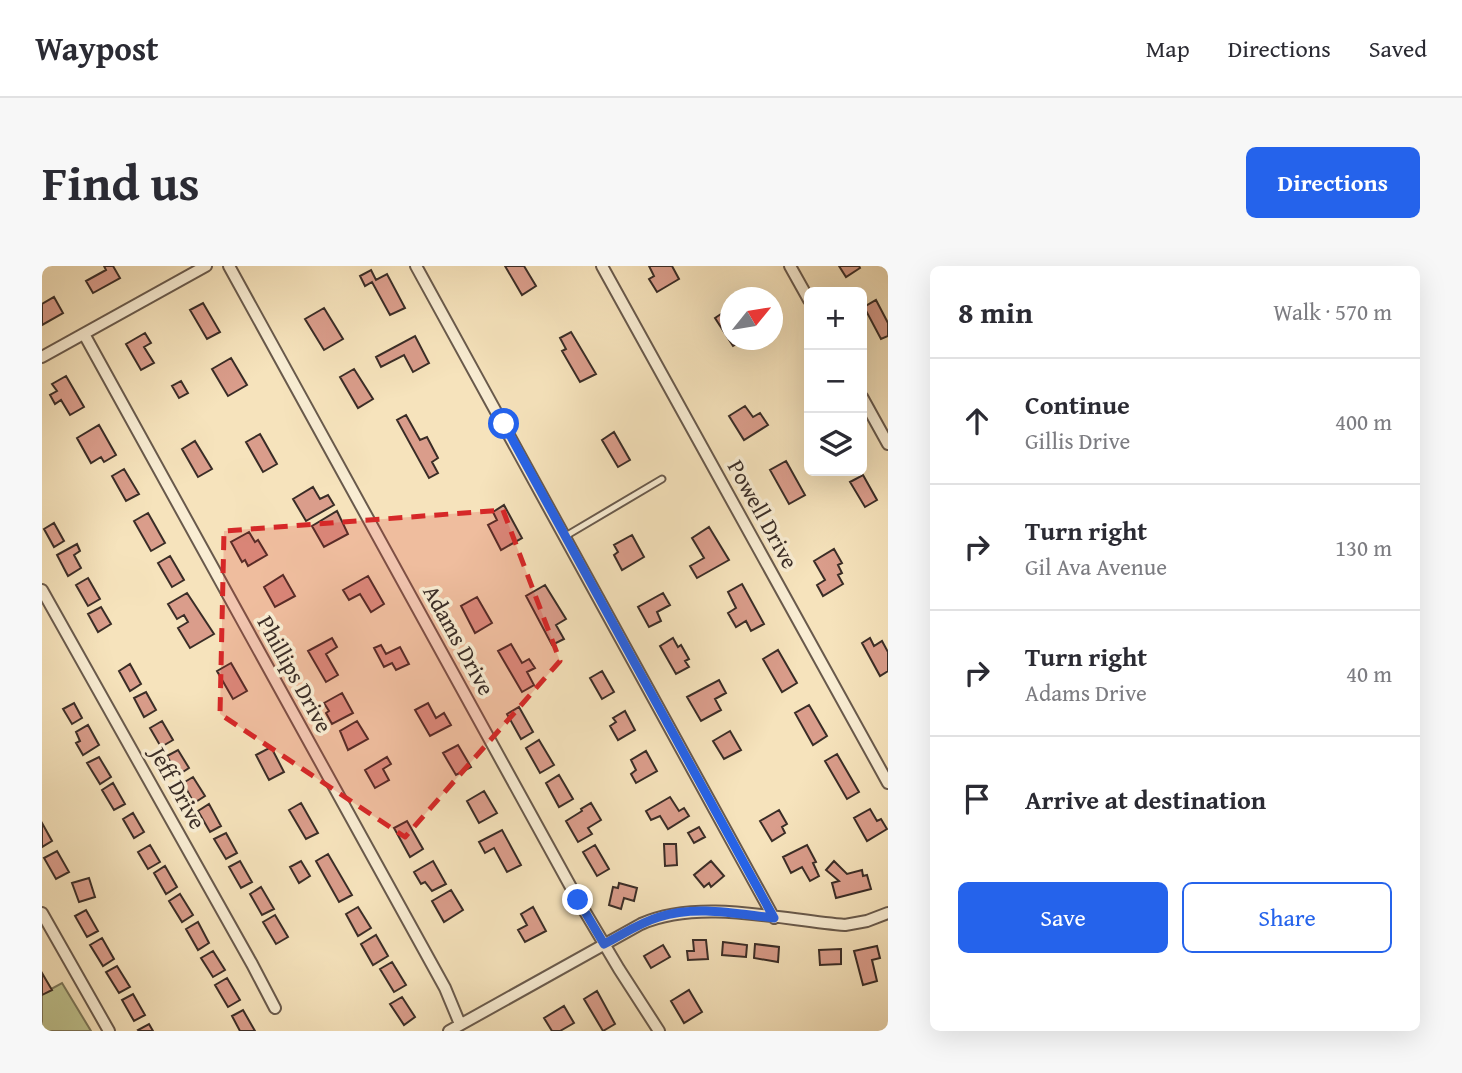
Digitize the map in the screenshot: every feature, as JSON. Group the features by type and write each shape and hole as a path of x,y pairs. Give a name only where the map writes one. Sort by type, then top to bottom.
{"street":[{"path":"42,357 206,266"},
{"name":"Adams Drive","path":"229,266 604,944 659,1031"},
{"path":"416,266 774,918"},
{"name":"Powell Drive","path":"602,266 888,783"},
{"path":"790,266 804,291"},
{"name":"Phillips Drive","path":"84,334 445,988 460,1024"},
{"path":"867,406 888,444"},
{"name":"Jeff Drive","path":"42,590 275,1008"},
{"path":"449,1031 649,920 676,913 701,911 845,925 888,913"},
{"path":"42,913 108,1031"}],"lane":[{"path":"565,537 662,479"}],"highlighted area":[{"path":"503,510 560,661 405,837 220,714 224,531"}],"green space":[{"path":"62,983 91,1031 42,1031 42,994"}],"building":[{"path":"104,266 113,266 120,278 93,293 86,281 106,270"},
{"path":"505,266 524,266 536,286 522,295"},
{"path":"649,266 672,266 679,279 657,292 649,279 654,276"},
{"path":"839,266 859,266 860,268 846,277"},
{"path":"371,270 376,280 387,274 405,308 390,315 372,282 365,286 360,276"},
{"path":"54,297 63,313 42,325 42,304"},
{"path":"876,300 888,323 888,336 881,339 867,313 867,305"},
{"path":"203,303 220,332 207,339 190,310"},
{"path":"324,308 343,339 324,350 305,319"},
{"path":"571,332 596,374 580,382 562,351 566,349 560,338"},
{"path":"145,333 151,343 144,347 154,363 141,370 126,344"},
{"path":"415,336 429,363 413,372 404,355 381,367 376,357"},
{"path":"231,358 247,385 228,396 212,369"},
{"path":"354,369 373,399 358,408 340,377"},
{"path":"66,376 84,407 70,415 61,400 55,404 50,395 57,391 52,384"},
{"path":"181,381 188,393 179,398 172,386"},
{"path":"745,406 753,417 760,413 768,425 744,440 729,416"},
{"path":"406,415 420,440 427,437 438,458 432,462 438,473 429,478 397,420"},
{"path":"99,425 116,455 104,462 101,457 91,463 77,438"},
{"path":"614,432 630,460 618,467 602,440"},
{"path":"260,434 277,464 263,472 246,442"},
{"path":"195,441 212,469 198,477 182,449"},
{"path":"786,461 805,495 789,504 770,470"},
{"path":"124,469 139,494 126,501 112,476"},
{"path":"864,476 877,500 865,507 850,482"},
{"path":"313,487 320,499 328,495 334,505 306,521 293,499"},
{"path":"504,505 522,538 501,550 488,525 497,520 493,512"},
{"path":"337,511 348,534 324,547 312,526"},
{"path":"148,513 165,543 151,551 134,521"},
{"path":"54,523 64,541 54,547 44,529"},
{"path":"709,527 729,560 697,578 690,566 704,558 692,538"},
{"path":"249,532 255,542 258,540 267,555 248,566 245,560 242,562 231,542"},
{"path":"632,535 644,557 622,570 614,555 618,552 614,545"},
{"path":"77,544 80,551 74,555 81,568 68,576 57,555"},
{"path":"834,549 842,563 838,565 842,573 838,575 843,584 823,596 817,585 825,580 814,561"},
{"path":"170,556 184,580 172,587 158,563"},
{"path":"283,575 295,596 275,607 264,587"},
{"path":"368,576 384,604 371,612 360,594 349,600 343,590"},
{"path":"88,578 100,599 88,606 76,585"},
{"path":"742,584 764,624 751,631 746,621 736,627 728,613 736,608 728,592"},
{"path":"545,585 566,619 556,625 564,639 552,645 526,596"},
{"path":"187,593 214,634 190,648 178,628 188,622 184,615 177,619 168,604"},
{"path":"663,593 670,605 657,612 661,621 649,627 638,607"},
{"path":"477,597 492,623 475,633 461,606"},
{"path":"101,607 111,624 98,632 88,614"},
{"path":"332,638 337,647 326,654 338,675 326,682 308,651"},
{"path":"673,638 678,647 681,645 689,659 685,661 689,667 676,674 660,646"},
{"path":"870,638 874,646 882,641 888,652 888,671 880,676 862,643"},
{"path":"511,644 522,663 529,659 535,668 527,672 534,685 522,692 498,651"},
{"path":"381,645 386,654 400,647 409,664 396,670 392,663 384,667 374,648"},
{"path":"778,650 797,683 782,692 763,659"},
{"path":"231,663 247,691 233,699 217,671"},
{"path":"130,664 141,684 130,691 119,671"},
{"path":"602,671 614,692 602,699 590,678"},
{"path":"719,680 726,693 715,699 721,710 701,721 687,697"},
{"path":"146,692 156,710 144,717 134,698"},
{"path":"342,693 353,713 332,724 324,703"},
{"path":"74,703 82,718 72,724 63,709"},
{"path":"428,703 436,718 444,713 451,725 430,736 415,710"},
{"path":"809,705 827,736 813,745 795,713"},
{"path":"519,707 533,732 521,739 507,714"},
{"path":"625,711 635,730 618,740 610,726 616,722 613,718"},
{"path":"162,721 173,740 161,747 150,728"},
{"path":"357,721 368,739 348,750 340,731"},
{"path":"88,725 99,745 83,755 76,743 80,741 76,732"},
{"path":"730,731 741,750 724,759 713,741"},
{"path":"539,740 554,765 540,773 526,748"},
{"path":"458,745 471,767 456,775 443,753"},
{"path":"271,747 284,772 269,780 256,755"},
{"path":"178,750 189,768 178,775 167,756"},
{"path":"646,751 657,771 636,783 631,774 636,770 631,760"},
{"path":"837,754 859,792 847,799 825,761"},
{"path":"99,757 111,777 100,784 87,763"},
{"path":"387,757 391,764 383,769 389,780 375,788 365,770"},
{"path":"559,775 573,799 559,807 546,783"},
{"path":"193,777 205,796 194,803 183,783"},
{"path":"113,783 125,804 114,810 102,790"},
{"path":"484,791 497,813 479,823 467,801"},
{"path":"670,797 679,811 684,808 689,816 668,829 660,816 651,820 646,811"},
{"path":"301,803 318,833 306,839 289,810"},
{"path":"591,803 601,820 588,828 592,834 578,842 566,821"},
{"path":"209,804 221,826 210,832 198,811"},
{"path":"870,809 877,821 881,819 887,829 867,841 854,818"},
{"path":"779,810 787,824 782,827 785,833 772,841 760,821"},
{"path":"133,813 144,832 134,838 123,819"},
{"path":"407,821 423,849 410,857 394,828"},
{"path":"42,823 52,841 42,847"},
{"path":"699,827 705,837 694,843 688,833"},
{"path":"502,830 521,865 507,872 494,848 485,853 479,842"},
{"path":"226,833 237,853 226,859 214,839"},
{"path":"664,844 676,844 677,865 665,866"},
{"path":"150,845 160,862 148,869 138,852"},
{"path":"595,845 609,869 597,876 583,852"},
{"path":"807,845 816,862 813,863 819,876 810,881 802,867 791,873 783,857"},
{"path":"57,851 69,872 56,879 44,858"},
{"path":"328,854 352,895 339,902 316,861"},
{"path":"240,861 252,882 241,888 229,867"},
{"path":"301,861 310,876 299,883 290,867"},
{"path":"433,861 446,884 432,891 425,882 421,884 414,872"},
{"path":"711,861 724,876 711,887 709,883 704,887 694,875"},
{"path":"834,861 847,874 862,870 863,876 867,875 871,889 836,898 832,883 839,881 826,870"},
{"path":"165,866 177,887 166,894 154,873"},
{"path":"89,878 95,897 79,902 72,883"},
{"path":"619,883 637,888 634,901 624,898 621,909 609,905 613,887 618,888"},
{"path":"261,887 274,909 262,915 250,894"},
{"path":"451,890 463,910 444,922 432,901"},
{"path":"180,894 193,915 182,922 169,901"},
{"path":"358,907 371,928 358,936 346,914"},
{"path":"533,907 546,931 525,942 518,930 527,925 521,914"},
{"path":"86,910 98,931 87,937 75,916"},
{"path":"275,915 288,937 276,944 263,922"},
{"path":"198,922 209,943 198,950 186,929"},
{"path":"376,935 388,956 373,965 361,944"},
{"path":"102,938 114,959 103,966 90,945"},
{"path":"693,940 706,940 708,959 688,960 687,951 694,951"},
{"path":"723,942 747,945 746,957 722,955"},
{"path":"755,944 779,947 778,962 754,958"},
{"path":"663,945 670,957 651,968 644,956"},
{"path":"877,946 880,958 872,960 877,981 863,985 854,951"},
{"path":"841,949 841,964 820,965 819,950"},
{"path":"213,951 225,970 213,977 201,958"},
{"path":"392,962 406,985 394,992 380,969"},
{"path":"117,966 130,987 119,993 106,972"},
{"path":"42,973 52,990 42,995"},
{"path":"227,978 240,1000 228,1007 215,985"},
{"path":"689,990 702,1012 684,1023 671,1001"},
{"path":"597,991 615,1024 603,1031 584,999"},
{"path":"133,994 145,1015 134,1021 122,1000"},
{"path":"402,997 415,1017 404,1025 390,1004"},
{"path":"564,1006 574,1023 560,1031 552,1031 544,1018"},
{"path":"243,1010 255,1031 240,1031 232,1016"},
{"path":"149,1024 153,1031 138,1030"}],"route":[{"path":"504,424 774,918 701,911 676,913 649,920 604,944 578,900"}]}
